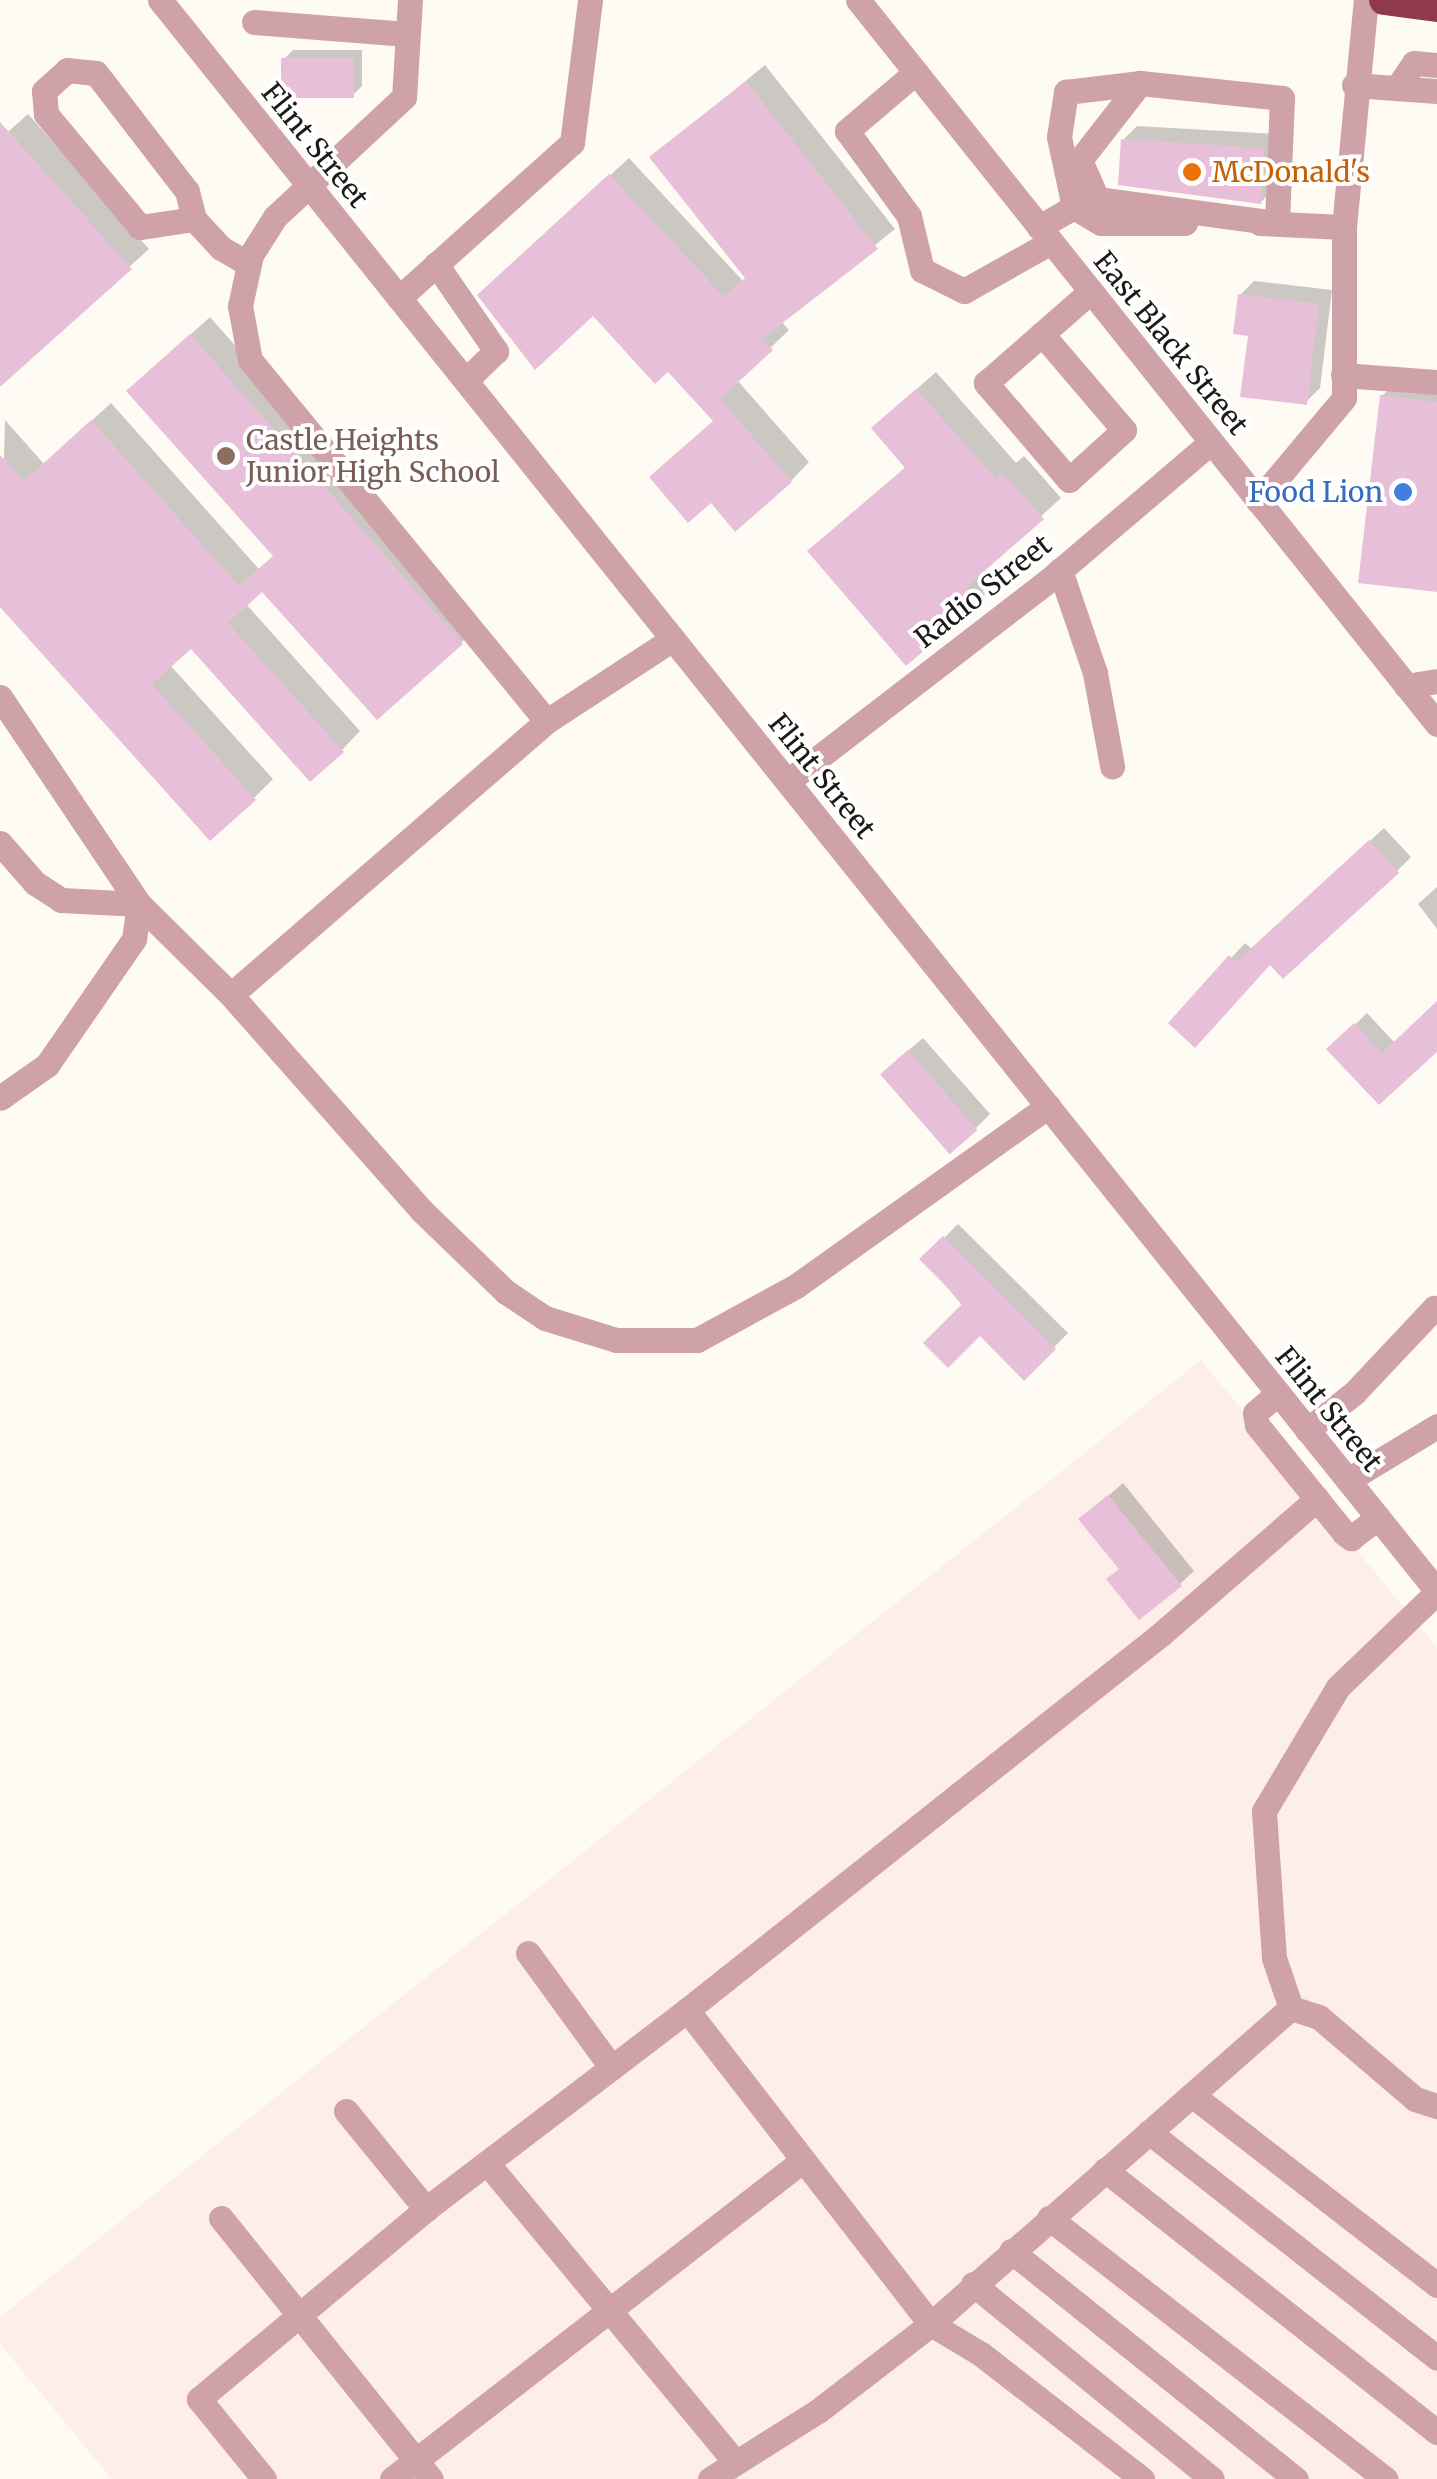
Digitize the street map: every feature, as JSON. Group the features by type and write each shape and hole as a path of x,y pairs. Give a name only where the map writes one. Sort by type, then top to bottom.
{"highway":[{"path":"1384,0 1437,7"}],"street":[{"name":"Flint Street","path":"160,0 1437,1592"},
{"path":"410,0 404,97 274,216 249,264 240,306 250,360 547,722"},
{"path":"399,298 572,143 590,0"},
{"name":"East Black Street","path":"858,0 1437,724"},
{"path":"1258,501 1344,398 1344,227 1354,85 1366,0"},
{"path":"254,22 408,34"},
{"path":"1397,88 1414,63 1437,65"},
{"path":"194,219 140,226 46,114 44,91 66,70 96,73 187,191 194,219 221,248 249,264"},
{"path":"916,72 847,131 909,216 922,270 964,291 1046,234 1074,207"},
{"path":"1276,223 1282,98 1140,83 1066,92 1060,137 1074,207 1101,223 1344,227"},
{"path":"1140,83 1080,160 1097,199 1276,223"},
{"path":"1354,85 1437,91"},
{"path":"436,264 496,351 466,380"},
{"path":"1042,334 1124,430 1069,480 986,383 1091,291"},
{"path":"1343,375 1437,382"},
{"name":"Radio Street","path":"788,781 1060,570 1211,442"},
{"path":"1060,570 1095,672 1112,766"},
{"path":"231,995 547,722 673,638"},
{"path":"1406,686 1437,681"},
{"path":"0,697 138,904 231,995 420,1210 506,1292 545,1318 616,1340 697,1340 745,1319 1048,1106"},
{"path":"0,843 35,883 61,900 138,904"},
{"path":"0,1098 48,1066 134,939 138,904"},
{"path":"1293,1467 1354,1392 1434,1308"},
{"path":"1278,1393 1254,1418 1317,1499 1351,1538 1378,1518"},
{"path":"1348,1480 1437,1426"},
{"path":"264,2479 199,2399 426,2209 687,2010 1160,1635 1317,1499"},
{"path":"1291,2008 1274,1958 1264,1811 1338,1687 1437,1592"},
{"path":"528,1953 612,2068"},
{"path":"710,2479 818,2411 931,2324 1291,2008"},
{"path":"1291,2008 1318,2017 1416,2099 1437,2106"},
{"path":"687,2010 931,2324 981,2354 1142,2479"},
{"path":"1192,2095 1437,2285"},
{"path":"346,2111 426,2209"},
{"path":"1148,2132 1437,2358"},
{"path":"392,2479 423,2470 802,2162"},
{"path":"487,2163 734,2461"},
{"path":"1105,2170 1437,2432"},
{"path":"221,2218 296,2317 423,2470"},
{"path":"1050,2218 1386,2479"},
{"path":"1011,2251 1296,2479"},
{"path":"973,2284 1212,2479"}],"shaded area":[{"path":"1201,1360 1437,1648 1437,2479 112,2479 0,2344 0,2317"}],"building":[{"path":"281,58 354,58 354,98 281,98"},
{"path":"746,81 878,249 762,339 773,350 720,399 792,482 735,532 711,503 688,523 649,477 713,421 668,372 655,384 593,316 535,370 477,295 609,174 724,297 745,278 649,157"},
{"path":"0,122 132,269 0,387"},
{"name":"McDonald's","path":"1121,139 1264,148 1261,204 1118,185"},
{"path":"1238,294 1319,304 1307,405 1240,397 1248,336 1233,334"},
{"path":"190,334 463,644 377,720 262,592 228,623 344,752 310,782 191,649 152,684 256,800 210,841 0,607 0,455 24,481 91,420 239,586 273,556 126,391"},
{"path":"916,389 996,479 1003,473 1044,519 966,587 980,603 906,666 807,551 905,468 871,428"},
{"name":"Food Lion","path":"1380,395 1437,402 1437,592 1358,583"},
{"path":"1369,840 1399,873 1283,979 1270,965 1195,1048 1168,1023 1229,955 1236,962"},
{"path":"1437,1001 1437,1052 1379,1105 1326,1049 1354,1023 1382,1053"},
{"path":"908,1050 978,1130 950,1154 880,1074"},
{"path":"943,1236 1056,1349 1024,1381 980,1336 948,1368 923,1343 963,1303 919,1259"},
{"path":"1108,1495 1182,1586 1139,1620 1106,1579 1119,1569 1078,1519"}],"place":[{"name":"McDonald's","path":"1192,172"},
{"name":"Castle Heights Junior High School","path":"226,456"},
{"name":"Food Lion","path":"1403,492"}]}
